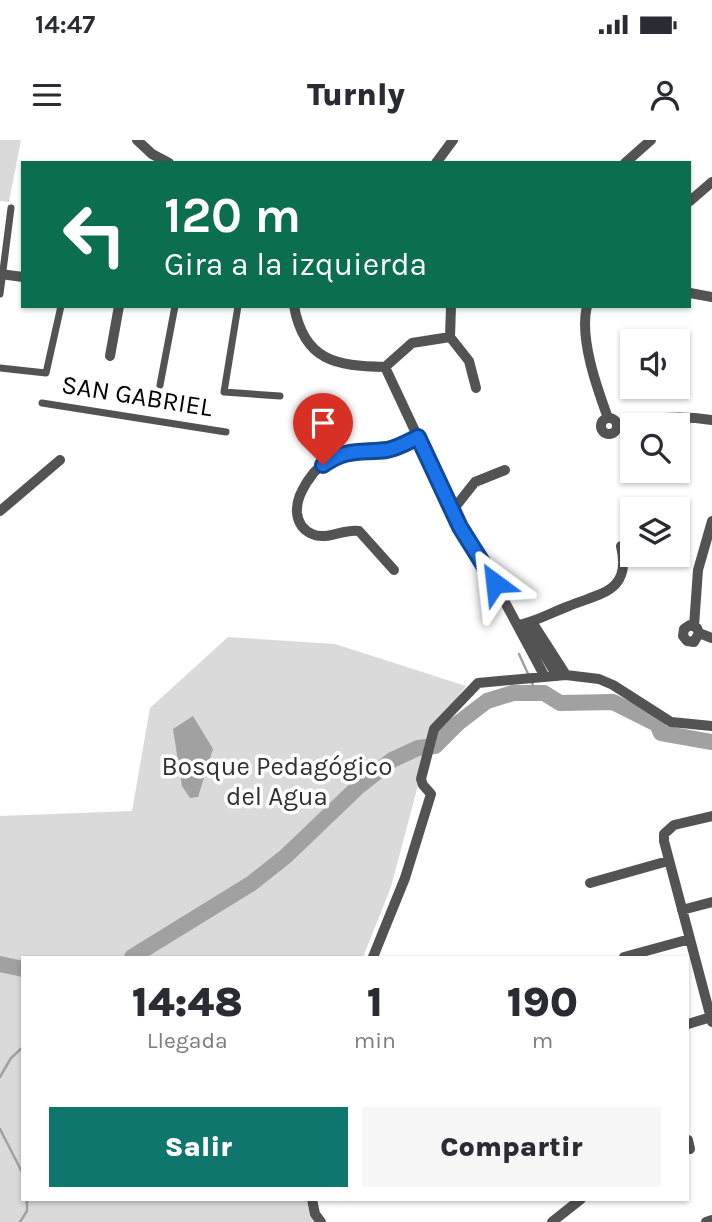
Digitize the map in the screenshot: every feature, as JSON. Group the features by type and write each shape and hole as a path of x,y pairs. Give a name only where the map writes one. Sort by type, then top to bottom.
{"street":[{"path":"137,140 152,154 165,161"},
{"path":"437,161 453,140"},
{"path":"627,161 651,140"},
{"path":"691,200 712,182"},
{"path":"0,294 11,208"},
{"path":"2,275 21,278"},
{"path":"691,293 712,297"},
{"path":"0,368 46,373 61,308"},
{"path":"110,356 119,308"},
{"path":"160,386 175,308"},
{"path":"238,308 224,392 280,396"},
{"path":"295,308 304,339 323,357 347,366 385,367 412,343 450,337"},
{"path":"451,308 450,337 468,361 476,388"},
{"path":"587,308 589,349 608,418 615,420 618,426 668,416 712,420"},
{"path":"385,367 452,511 561,676"},
{"name":"SAN GABRIEL","path":"42,403 226,432"},
{"path":"394,570 359,531 352,529 323,536 312,534 303,528 297,516 297,502 312,474 337,455 352,451 387,450 418,437"},
{"path":"0,510 60,460"},
{"path":"452,511 475,482 505,470"},
{"path":"712,521 698,570 697,630 712,638"},
{"path":"525,623 605,594 615,586 624,567"},
{"path":"525,623 540,677"},
{"path":"373,956 405,878 431,794 421,779 435,729 478,682 561,676 599,679 671,722 712,726"},
{"path":"689,1024 711,1019 708,988 690,939 668,861 664,834 674,825 712,816"},
{"path":"590,883 668,861"},
{"path":"682,910 712,902"},
{"path":"628,956 690,939"},
{"path":"312,1201 314,1214 321,1222"},
{"path":"552,1222 578,1201"},
{"path":"706,1222 712,1220"}],"green space":[{"path":"0,140 21,140 9,202 0,201"},
{"name":"Bosque Pedagógico del Agua","path":"228,637 335,644 466,686 433,729 391,887 363,956 21,956 21,1201 309,1201 318,1222 0,1222 0,816 132,811 150,708"}],"shaded area":[{"path":"193,716 213,749 198,797 190,798 182,786 173,729"}],"waterway":[{"path":"519,654 529,676"},
{"path":"532,683 537,693"},
{"path":"134,956 252,883 286,856 358,787 392,760 418,748 435,746 457,724 487,701 513,693 544,693 560,703 613,702 657,724 661,733 712,742"},
{"path":"0,964 21,969"},
{"path":"0,1077 11,1058 21,1049"},
{"path":"0,1129 21,1170"},
{"path":"20,1222 27,1211 27,1201"}],"route":[{"path":"323,465 337,455 352,451 387,450 418,437 460,527 495,583"}]}
